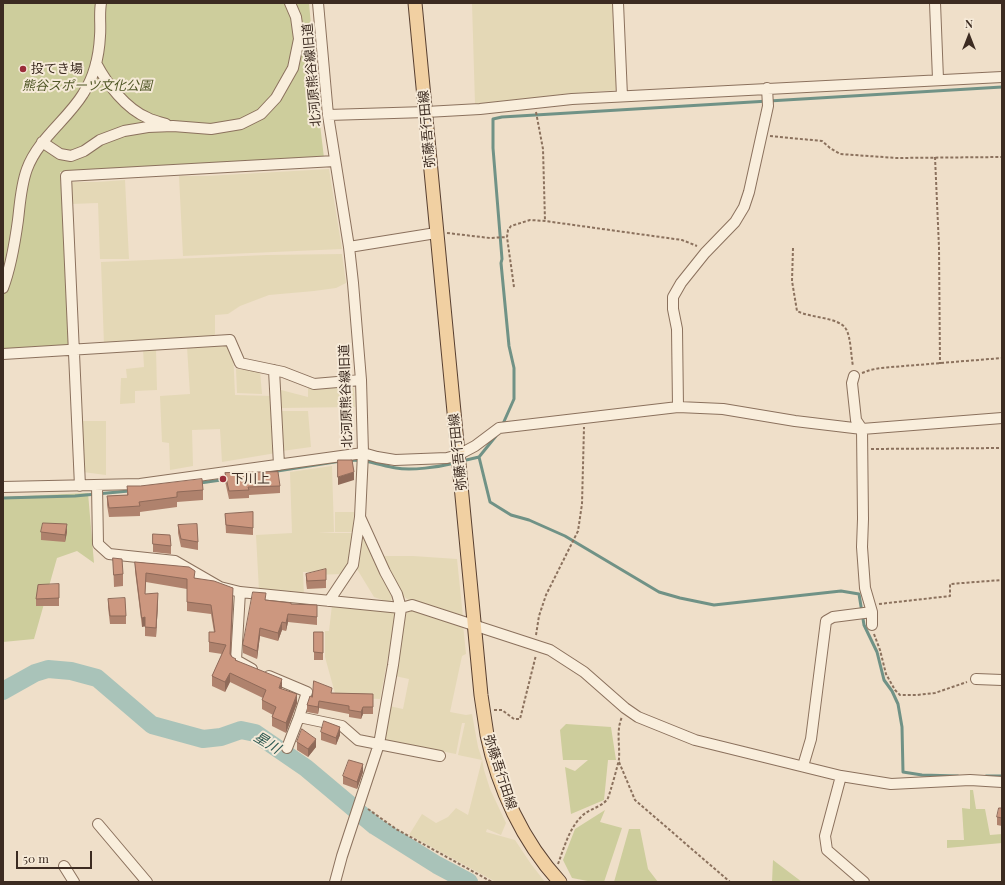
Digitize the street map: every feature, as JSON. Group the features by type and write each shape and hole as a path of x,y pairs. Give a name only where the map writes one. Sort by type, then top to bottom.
{"main road":[{"name":"弥藤吾行田線","path":"415,3 436,233 483,711 487,736 496,766 516,819 534,848 557,879"}],"street":[{"path":"3,288 8,275 11,260 23,183 27,168 42,142 80,99 92,76 99,52 101,3"},
{"path":"42,142 60,154 71,156 84,151 100,140 124,131 148,127 173,126 211,129 241,124 261,114 276,98 293,68 299,39 296,17 290,3"},
{"name":"北河原熊谷線旧道","path":"3,488 140,484 363,453 361,380 353,283 349,247 328,115 318,3"},
{"path":"618,3 622,96"},
{"path":"935,3 938,79"},
{"path":"96,63 105,80 130,106 147,118 173,126"},
{"path":"328,115 480,110 572,98 1002,76"},
{"path":"678,407 677,329 672,309 673,297 681,283 705,253 735,222 744,207 749,192 768,106 767,88"},
{"path":"80,486 66,176 335,161"},
{"path":"349,247 436,233"},
{"path":"3,354 230,340 240,363 283,372 314,384 361,380"},
{"path":"274,370 279,465"},
{"path":"854,376 852,384 856,420 862,428 862,547 865,588 871,609 872,625"},
{"path":"329,600 353,565 360,517 363,453 395,460 447,458 458,456 499,428 678,407 723,409 795,421 862,428 1002,418"},
{"path":"97,485 98,544 109,554 175,561 220,587 240,592 401,608 412,605 550,650 584,672 638,717 696,740 841,776 891,784 970,780 1002,782"},
{"path":"335,882 379,744 393,665 401,608 397,594 376,554 360,517"},
{"path":"240,592 236,660 307,692 287,748"},
{"path":"803,766 811,739 826,621 833,616 871,609"},
{"path":"976,679 1002,680"},
{"path":"299,717 342,726 358,740 440,756"},
{"path":"841,776 825,836 827,850 864,882"},
{"path":"98,824 147,882"},
{"path":"64,866 74,882"}],"path":[{"path":"535,103 543,149 545,221"},
{"path":"761,135 822,141 840,154 897,158 1002,157"},
{"path":"935,157 939,247 940,364"},
{"path":"514,287 507,237 508,230 511,226 530,220 682,240 697,246 705,253"},
{"path":"436,233 449,232 490,238 507,237"},
{"path":"793,248 792,281 797,311 804,315 839,322 846,329 854,376 880,368 1002,358"},
{"path":"483,711 502,710 514,719 520,718 536,646 540,616 546,595 578,531 582,504 584,418"},
{"path":"862,450 1002,448"},
{"path":"871,609 950,596 950,584 1002,580"},
{"path":"872,625 886,674 895,690 900,695 935,693 976,679"},
{"path":"557,879 570,833 580,817 589,810 600,806 608,798 619,760 619,724 626,708"},
{"path":"619,760 635,800 730,882"},
{"path":"360,804 396,829 492,882"}],"shaded area":[{"path":"472,3 615,3 618,90 475,104"},
{"path":"329,169 342,249 183,256 179,176 206,176"},
{"path":"125,180 129,259 100,259 98,203 71,204 70,186 73,182"},
{"path":"342,254 346,283 336,288 269,295 240,306 228,314 215,315 215,334 211,338 104,345 101,262 267,255"},
{"path":"227,345 233,350 235,395 273,396 276,453 222,462 220,429 192,430 193,466 170,470 169,443 162,442 160,396 190,394 187,347"},
{"path":"143,349 156,349 157,390 135,391 135,403 120,404 121,378 127,378 126,369 144,367"},
{"path":"236,369 260,371 262,394 237,393"},
{"path":"349,385 354,388 355,407 281,408 281,390 308,397 308,387"},
{"path":"280,411 308,411 311,447 282,451"},
{"path":"81,421 106,421 106,475 83,472"},
{"path":"332,466 334,532 318,533 353,533 351,560 342,574 313,575 313,572 303,572 304,596 259,591 256,535 292,533 290,472"},
{"path":"335,512 354,512 353,532 335,532"},
{"path":"360,530 382,576 392,593 391,603 374,597 357,569"},
{"path":"382,556 413,556 457,559 463,617 411,602 402,595"},
{"path":"332,605 392,610 396,616 380,699 336,697 325,657 325,631 329,631"},
{"path":"410,610 463,624 466,654 462,656 450,712 466,715 472,714 478,747 482,759 484,770 490,789 506,823 501,835 487,829 486,832 515,840 545,882 496,882 409,835 422,814 436,823 448,817 456,808 468,815 482,760 458,755 465,723 462,723 456,754 387,741 384,737 389,706 403,709 409,679 395,676 406,614"}],"green space":[{"name":"熊谷スポーツ文化公園","path":"3,3 309,3 324,158 60,172 71,347 3,350"},
{"path":"88,493 94,563 77,551 57,558 34,639 3,642 3,497"},
{"path":"566,724 611,727 616,760 608,760 604,800 571,814 565,767 575,771 588,760 563,760 560,730"},
{"path":"970,790 973,790 976,809 985,809 990,835 1002,834 1002,843 947,848 947,840 964,840 962,808 970,809"},
{"path":"605,810 600,822 622,828 604,882 593,882 572,878 563,860 575,829"},
{"path":"629,829 640,829 648,869 658,882 614,882"},
{"path":"773,860 802,882 772,882"}],"building":[{"path":"338,460 352,460 354,472 338,477"},
{"path":"278,472 280,486 248,487 249,490 229,491 225,473"},
{"path":"202,479 203,490 177,492 177,497 139,502 140,506 109,508 107,496 128,495 127,486 140,486"},
{"path":"253,512 253,528 226,525 225,514"},
{"path":"43,523 67,524 65,535 41,532"},
{"path":"197,524 198,542 181,539 178,525"},
{"path":"153,534 170,535 171,546 153,544"},
{"path":"113,558 122,559 123,574 114,575"},
{"path":"135,562 189,567 195,571 194,578 214,581 233,588 230,654 236,659 235,660 282,679 279,688 297,694 286,723 272,717 276,707 262,700 266,690 230,673 225,682 212,676 226,645 209,642 209,632 215,632 211,605 187,602 187,579 146,573 145,594 158,593 156,628 145,627 145,617 142,618"},
{"path":"326,569 326,580 307,581 306,574"},
{"path":"59,584 59,598 36,599 38,585"},
{"path":"253,592 266,593 265,600 291,604 317,605 317,617 288,614 286,623 282,622 278,633 260,628 257,651 243,645"},
{"path":"125,598 126,616 110,616 108,599"},
{"path":"314,632 323,632 323,653 314,652"},
{"path":"314,681 332,688 331,693 373,694 373,707 363,707 361,712 349,710 349,706 319,701 318,707 307,705 310,696 312,697"},
{"path":"324,721 340,727 336,738 321,732"},
{"path":"302,729 316,739 308,749 297,742"},
{"path":"349,760 363,764 357,782 343,776"},
{"path":"999,808 1002,808 1002,818 997,817"}],"waterway":[{"path":"502,426 514,399 514,368 509,346 501,263 502,259 493,148 493,119 502,117 1002,87"},
{"path":"462,461 479,457 496,436"},
{"path":"479,457 490,502 511,515 529,520 565,536 659,592 714,605 841,591 859,594 864,625 877,652 884,680 892,691 898,704 902,727 903,772 922,775 958,776"},
{"path":"346,461 359,460 402,469 417,469 455,463"},
{"path":"271,472 341,461"},
{"path":"200,483 228,479"},
{"path":"3,498 75,496 129,491"},
{"name":"星川","path":"3,691 35,673 48,669 71,671 97,678 152,725 203,739 221,737 241,730 255,733 306,768 375,826 437,865 469,882"},
{"path":"986,776 1002,776"}],"place":[{"name":"投てき場","path":"23,69"},
{"name":"下川上","path":"223,479"}]}
